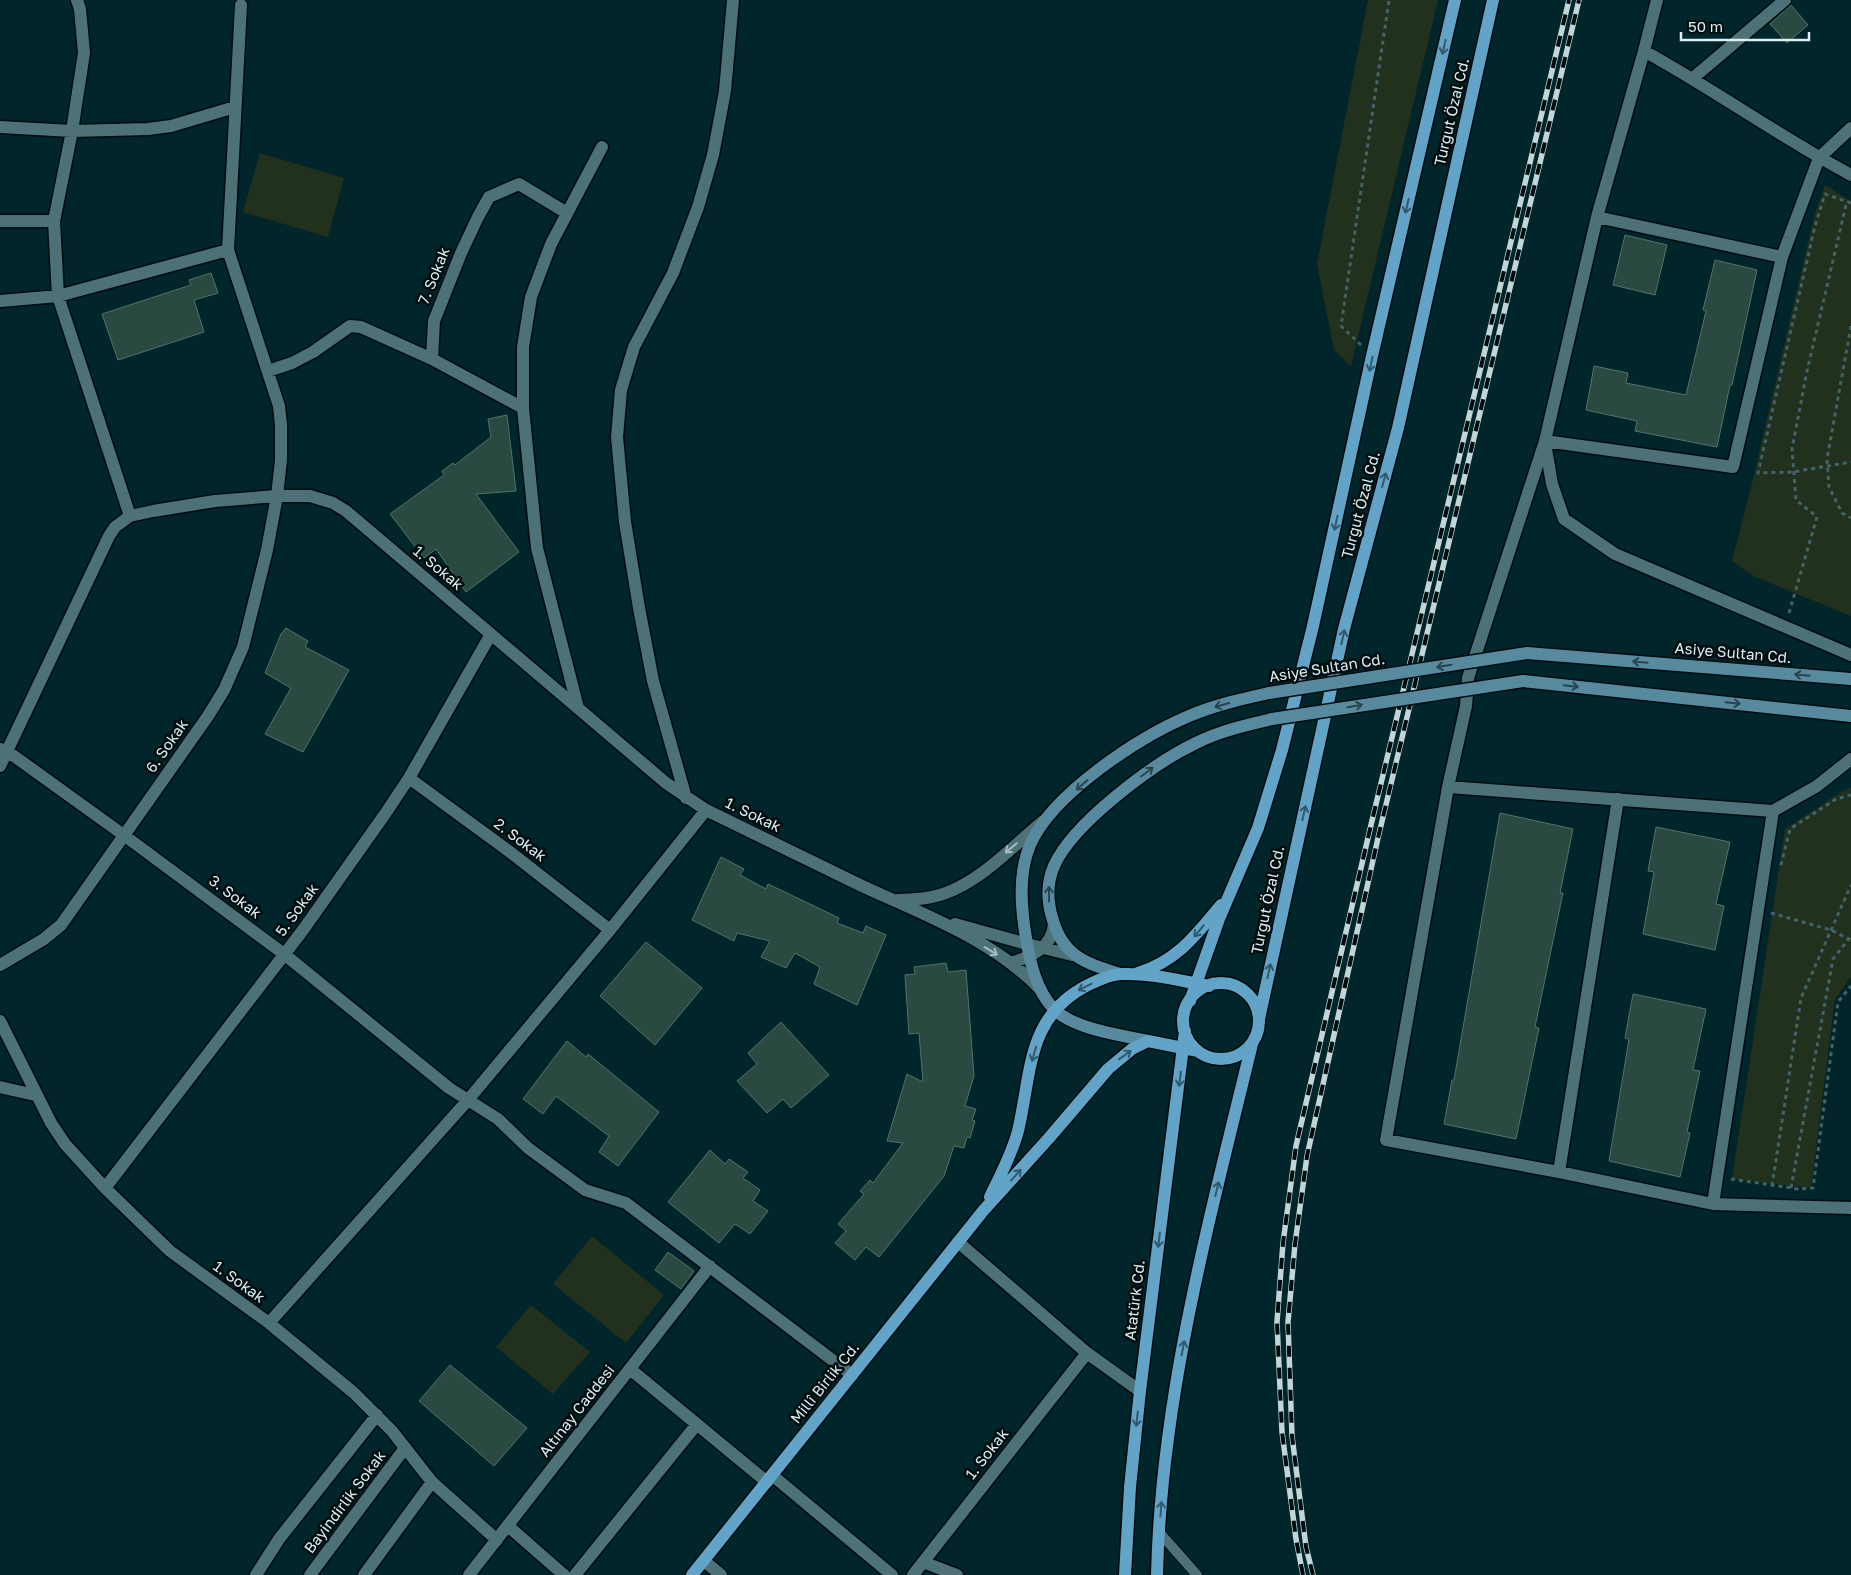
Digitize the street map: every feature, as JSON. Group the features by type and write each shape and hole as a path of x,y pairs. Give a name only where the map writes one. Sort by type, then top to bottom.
{"main road":[{"name":"Turgut Özal Cd.","path":"1190,1001 1195,983 1230,893 1258,828 1282,750 1313,626 1372,356 1455,0"},
{"name":"Turgut Özal Cd.","path":"1259,1019 1344,628 1398,428 1493,0"},
{"name":"Asiye Sultan Cd.","path":"1054,1010 1040,989 1028,950 1023,909 1022,875 1030,845 1048,817 1085,782 1113,760 1160,730 1189,716 1214,707 1269,693 1527,652 1851,678"},
{"path":"1209,986 1127,974 1099,967 1072,955 1064,946 1054,924 1048,893 1054,866 1062,851 1071,840 1093,818 1136,781 1172,755 1197,742 1245,725 1272,719 1523,681 1851,716"},
{"name":"Millî Birlik Cd.","path":"983,1211 1008,1159 1017,1132 1032,1059 1042,1028 1054,1010 1074,993 1091,984 1160,965 1184,948 1230,893"},
{"path":"1157,1575 1163,1476 1173,1398 1204,1245 1252,1044 1258,1032 1259,1019 1256,1006 1250,996 1240,988 1228,984 1216,984 1204,988 1194,995 1184,1018 1185,1030 1190,1042 1198,1051 1208,1057 1231,1058 1242,1053 1252,1044"},
{"path":"1054,1010 1070,1020 1092,1028 1198,1051"},
{"name":"Atatürk Cd.","path":"1125,1575 1130,1487 1140,1391 1185,1030"},
{"name":"Millî Birlik Cd.","path":"692,1575 983,1211 1108,1069 1132,1049 1148,1041"}],"street":[{"path":"77,0 80,9 84,54 72,131 54,221 58,296 130,516"},
{"path":"686,798 653,681 639,608 625,522 617,437 621,390 634,347 673,273 698,207 713,154 724,91 733,0"},
{"path":"1657,0 1597,217 1545,441 1468,678 1466,706 1448,787 1386,1140 1559,1172 1713,1204 1851,1208"},
{"path":"1693,78 1785,0"},
{"path":"0,301 58,296 228,250 241,5"},
{"path":"1644,51 1693,78 1819,158 1851,175"},
{"path":"0,127 72,131 148,129 163,127 236,107"},
{"path":"1545,441 1733,467 1782,257 1819,158 1851,128"},
{"path":"578,708 537,548 523,408 523,347 531,297 551,244 602,146"},
{"name":"7. Sokak","path":"432,359 434,321 461,253 489,197 519,184 568,213"},
{"path":"1597,217 1782,257"},
{"path":"0,221 54,221"},
{"name":"6. Sokak","path":"0,964 44,939 61,925 208,716 224,690 243,647 261,582 277,496 281,460 281,425 278,406 268,371 228,250"},
{"path":"268,371 292,363 313,352 350,326 361,327 432,359 523,408"},
{"path":"1545,441 1552,484 1564,518 1615,554 1851,655"},
{"name":"1. Sokak","path":"0,766 3,750 115,527 130,516 188,504 277,496 310,496 340,507 686,798 706,810 933,918"},
{"name":"5. Sokak","path":"105,1188 284,954 385,814 409,778 491,634"},
{"name":"3. Sokak","path":"3,750 125,836 284,954 449,1088 498,1119 528,1148 585,1190 626,1203 852,1375"},
{"path":"1448,787 1773,811 1816,786 1851,759"},
{"name":"2. Sokak","path":"409,778 510,852 610,930"},
{"path":"1559,1172 1618,799"},
{"path":"269,1323 468,1100 610,930 706,810"},
{"path":"1713,1204 1773,811"},
{"path":"894,900 926,898 943,894 959,886 987,868 1048,817"},
{"path":"933,918 1028,950"},
{"path":"933,918 1010,962 1040,989"},
{"path":"1042,948 1051,938 1054,924"},
{"path":"1010,962 1028,950 1042,948 1072,955"},
{"name":"1. Sokak","path":"0,1021 35,1095 64,1144 105,1188 170,1251 269,1323 324,1367 377,1415 432,1482 496,1540"},
{"path":"0,1087 35,1095"},
{"path":"958,1242 1087,1353 1140,1391"},
{"name":"Altınay Caddesi","path":"469,1575 710,1266"},
{"name":"1. Sokak","path":"913,1575 1087,1353"},
{"path":"630,1369 697,1424 892,1575"},
{"path":"256,1575 279,1539 377,1415"},
{"path":"575,1575 697,1424"},
{"name":"Bayindirlik Sokak","path":"310,1575 405,1448"},
{"path":"364,1575 432,1482"},
{"path":"508,1526 564,1575"},
{"path":"704,1561 721,1575"},
{"path":"922,1562 957,1575"}],"lane":[{"path":"1159,1532 1197,1575"}],"path":[{"path":"1372,356 1342,326 1389,0"},
{"path":"1785,627 1817,517 1796,500 1793,472 1792,449 1807,371 1849,202 1825,194 1815,226 1758,473 1793,472 1851,462"},
{"path":"1851,326 1827,459 1828,487 1842,513 1851,518"},
{"path":"1781,866 1790,829 1836,799 1851,795"},
{"path":"1772,1186 1801,998 1851,885"},
{"path":"1768,922 1770,912 1831,930 1850,938 1832,959 1791,1188"},
{"path":"1732,1171 1731,1181 1791,1188 1813,1188 1838,1002 1851,986"}],"green space":[{"path":"1368,0 1438,0 1351,366 1334,350 1317,264"},
{"path":"260,153 344,178 328,237 243,212"},
{"path":"1825,185 1851,201 1851,616 1753,576 1732,561 1814,217"},
{"path":"1851,788 1851,977 1835,999 1811,1188 1732,1179 1785,829 1844,790"},
{"path":"592,1236 664,1295 626,1343 553,1284"},
{"path":"531,1305 590,1352 553,1394 496,1347"}],"building":[{"path":"1791,5 1808,25 1787,43 1770,24"},
{"path":"1625,235 1667,245 1655,295 1613,285"},
{"path":"1715,260 1757,270 1717,447 1635,431 1637,421 1586,410 1594,366 1628,373 1626,383 1686,395 1706,311 1703,310"},
{"path":"211,273 218,293 194,300 204,332 118,360 102,314 191,285 189,280"},
{"path":"507,415 516,491 476,494 519,552 466,592 436,549 424,558 390,514 444,475 442,471 453,463 455,465 491,437 488,419"},
{"path":"286,628 308,641 305,647 349,670 303,752 265,734 291,688 265,673 281,634"},
{"path":"1500,813 1573,829 1560,893 1563,893 1535,1027 1539,1028 1516,1139 1444,1124 1452,1080 1454,1080"},
{"path":"1656,827 1730,842 1716,904 1724,906 1715,950 1643,934 1654,872 1648,871"},
{"path":"721,857 744,869 740,875 766,889 768,884 839,918 837,923 863,933 866,926 886,935 857,1005 814,984 820,967 795,953 786,968 761,957 770,941 737,933 734,941 692,920"},
{"path":"646,942 702,988 655,1045 600,996"},
{"path":"946,963 948,972 966,970 974,1076 965,1106 976,1109 972,1120 975,1121 970,1138 967,1137 964,1148 954,1146 944,1176 879,1257 866,1247 855,1260 835,1243 846,1231 838,1224 864,1194 860,1191 870,1180 873,1183 903,1143 887,1141 907,1074 923,1082 919,1033 909,1034 905,975 915,974 914,967"},
{"path":"1633,994 1706,1009 1693,1070 1700,1071 1687,1132 1690,1133 1680,1177 1609,1161 1629,1039 1625,1038"},
{"path":"781,1022 829,1075 791,1108 783,1099 767,1113 737,1081 757,1064 748,1053"},
{"path":"567,1041 586,1057 588,1054 659,1112 618,1166 599,1152 609,1136 556,1096 543,1114 523,1099"},
{"path":"710,1150 725,1164 729,1159 748,1172 743,1178 760,1190 753,1201 768,1211 750,1234 735,1224 719,1243 668,1202"},
{"path":"668,1252 694,1271 681,1289 655,1270"},
{"path":"450,1365 527,1428 494,1466 419,1401"}],"railway":[{"path":"1303,1575 1296,1539 1282,1432 1277,1322 1283,1243 1296,1146 1569,0"},
{"path":"1313,1575 1306,1547 1292,1436 1288,1322 1295,1244 1307,1156 1378,838 1579,0"}]}
